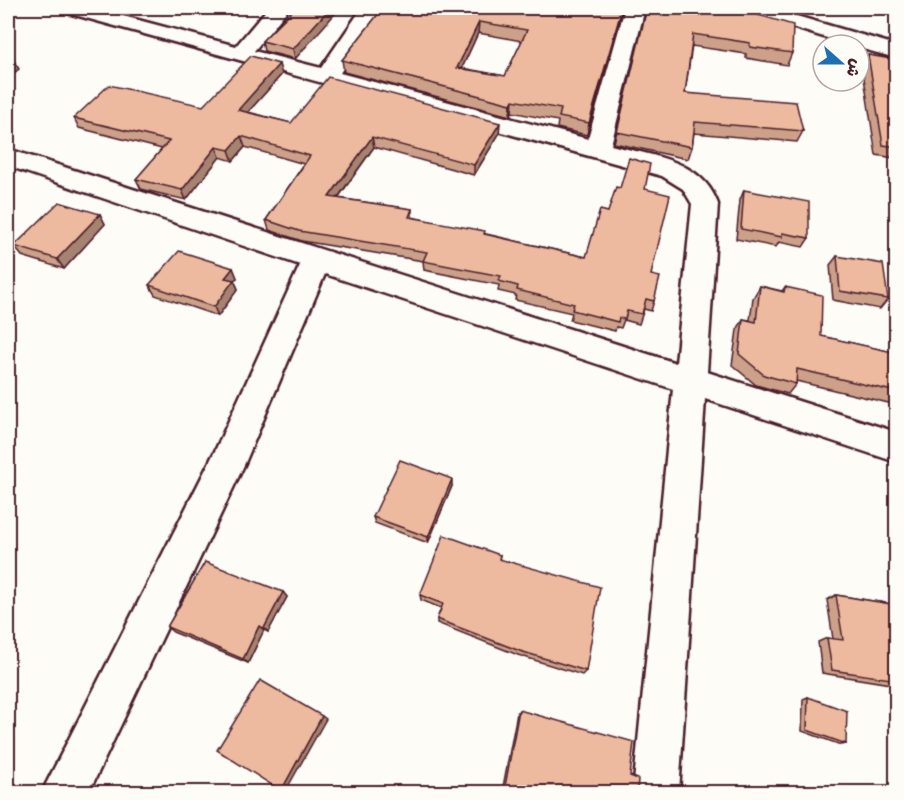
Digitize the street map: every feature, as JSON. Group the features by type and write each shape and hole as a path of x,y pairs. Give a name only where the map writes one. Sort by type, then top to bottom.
{"street":[{"path":"71,8 671,170 690,180 702,194 705,204 656,792"},
{"path":"240,54 279,8"},
{"path":"327,76 372,8"},
{"path":"597,150 635,8"},
{"path":"749,8 897,52"},
{"path":"793,8 897,36"},
{"path":"8,157 316,260 689,378 897,447"},
{"path":"65,792 210,501 280,349 316,260"}],"building":[{"path":"295,8 330,8 293,49 262,41"},
{"path":"383,8 622,8 589,123 559,117 561,109 513,100 511,104 342,60","holes":["479,22 527,30 505,76 457,68"]},
{"path":"647,8 734,8 793,25 792,53 750,47 750,43 693,34 685,93 796,102 803,131 695,122 692,147 617,132"},
{"path":"251,56 279,64 238,110 291,123 328,77 500,123 474,165 372,137 329,197 412,209 409,217 485,231 484,234 586,257 600,210 608,212 616,187 620,188 629,158 650,164 645,189 670,195 651,275 660,277 654,301 646,299 642,314 627,311 625,319 619,318 618,322 572,310 574,304 517,290 518,286 499,281 501,276 423,261 427,252 299,231 266,220 310,156 241,136 229,150 216,147 182,190 136,179 169,141 74,118 109,85 203,106"},
{"path":"871,56 897,60 897,147 883,145 871,73"},
{"path":"744,190 809,202 809,238 782,233 782,237 741,229"},
{"path":"59,202 100,214 57,259 14,246"},
{"path":"179,251 233,268 225,278 234,280 214,307 149,285"},
{"path":"837,256 883,264 888,299 840,291"},
{"path":"760,286 784,292 785,287 822,295 821,336 897,353 897,392 797,369 796,384 764,375 739,354 743,319 756,322"},
{"path":"400,460 452,479 428,537 373,517"},
{"path":"444,535 500,555 499,559 600,587 586,671 520,651 437,619 443,604 420,595"},
{"path":"205,562 283,592 264,628 259,626 243,659 167,627"},
{"path":"836,595 897,605 897,680 832,670 827,638 843,640"},
{"path":"260,680 322,716 281,791 217,750"},
{"path":"808,697 847,711 846,744 807,730"},
{"path":"519,710 634,742 630,776 638,779 637,792 504,792"}]}
